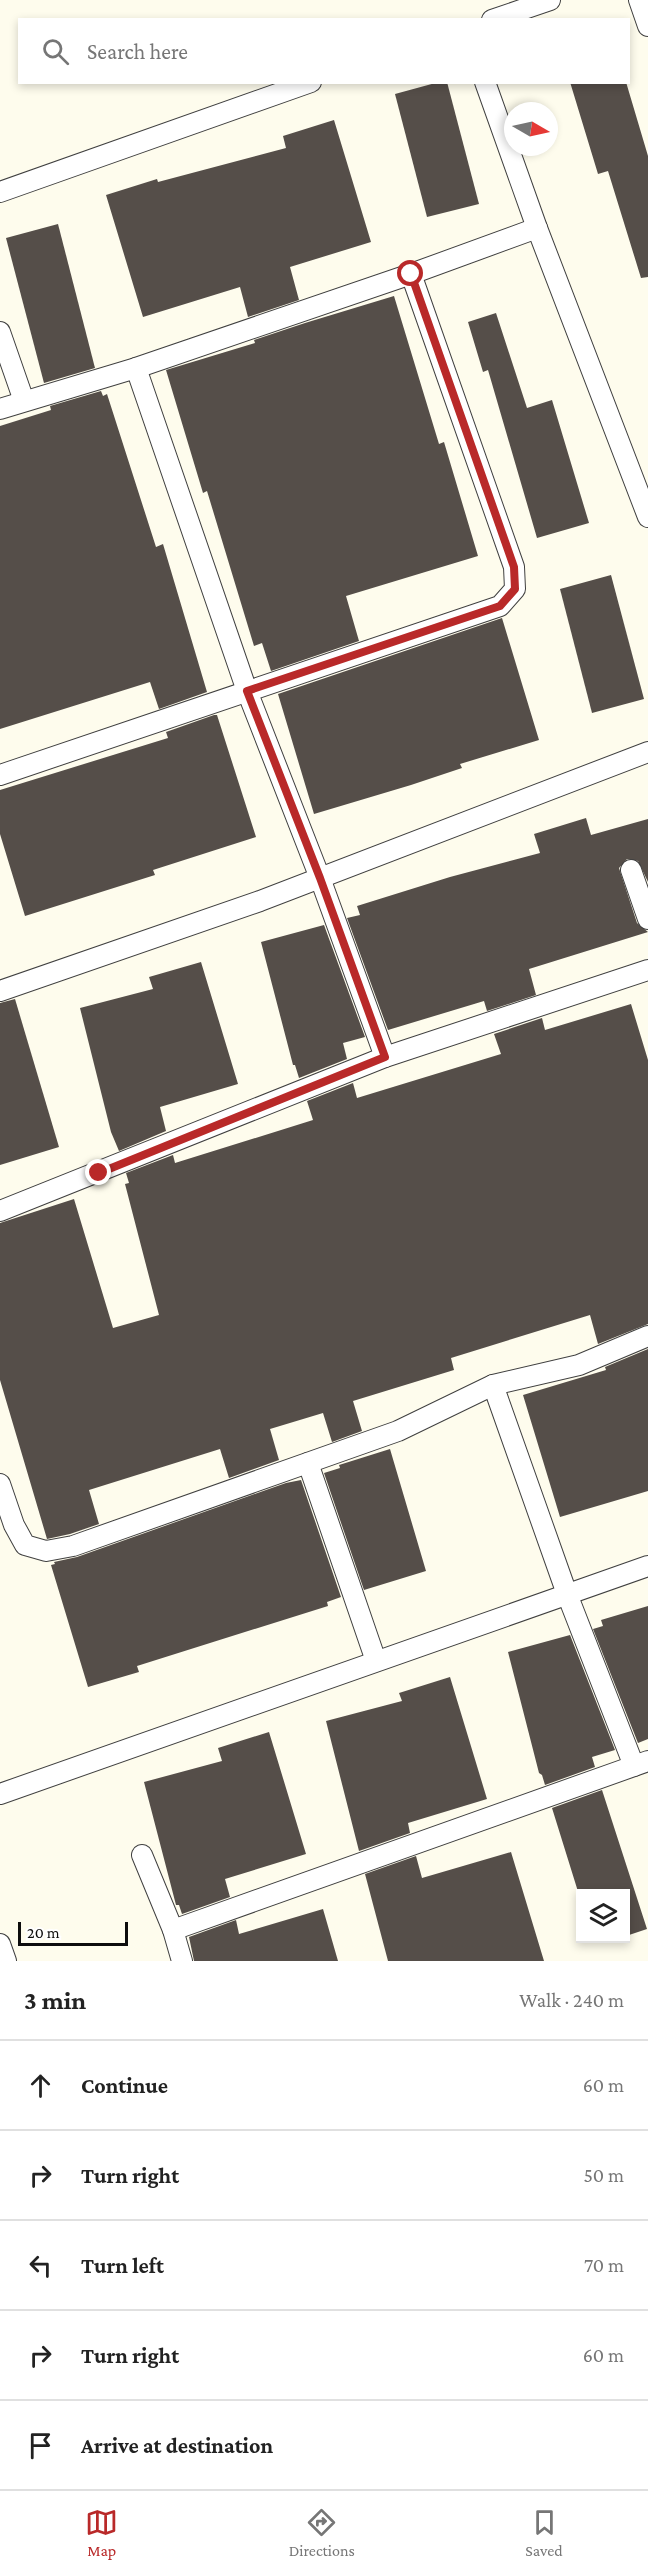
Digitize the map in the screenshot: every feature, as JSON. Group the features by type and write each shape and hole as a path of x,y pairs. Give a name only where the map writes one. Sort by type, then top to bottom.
{"lane":[{"path":"498,18 550,0"},
{"path":"639,0 648,26"},
{"path":"0,192 305,84"},
{"path":"486,84 537,228 648,517"},
{"path":"0,409 136,368 411,274 537,228"},
{"path":"0,775 500,606 515,589 514,567 411,274"},
{"path":"0,333 24,401"},
{"path":"136,368 247,691 320,878 385,1057"},
{"path":"0,991 260,901 648,752"},
{"path":"631,870 648,919"},
{"path":"0,1211 385,1057 648,970"},
{"path":"0,1484 14,1525 24,1545 46,1551 73,1546 398,1431 493,1385 579,1365 648,1336"},
{"path":"173,1930 641,1764 567,1594 493,1385"},
{"path":"308,1463 376,1661"},
{"path":"0,1794 648,1566"},
{"path":"142,1855 173,1930 182,1961"},
{"path":"0,1944 6,1961"}],"building":[{"path":"432,84 448,84 479,204 427,217 395,94"},
{"path":"571,84 627,84 648,156 648,277 641,278 608,171 598,174"},
{"path":"334,120 371,242 290,267 299,300 248,317 240,287 143,317 106,195 157,179 158,182 286,148 283,136"},
{"path":"58,224 95,368 44,383 6,238"},
{"path":"394,296 439,444 444,442 478,556 346,596 359,641 271,671 262,643 254,646 207,491 203,493 166,370"},
{"path":"496,313 527,408 552,400 589,523 537,538 488,370 483,372 468,322"},
{"path":"101,391 103,396 107,394 156,547 163,544 207,692 159,709 150,682 0,729 0,426 51,410 50,406"},
{"path":"611,575 644,699 592,713 560,589"},
{"path":"502,618 539,740 460,764 462,768 411,785 314,814 278,694"},
{"path":"217,715 256,837 153,870 155,875 25,916 0,834 0,790 168,738 166,732"},
{"path":"586,818 591,835 648,819 648,882 638,861 627,859 619,868 637,923 648,932 529,969 536,995 487,1011 484,1001 388,1030 347,918 360,915 357,906 450,877 540,853 534,834"},
{"path":"324,925 365,1037 343,1043 347,1059 299,1078 295,1065 293,1065 261,942"},
{"path":"201,962 238,1084 160,1107 166,1131 119,1151 111,1132 80,1008 153,989 149,977"},
{"path":"15,999 59,1147 0,1165 0,1003"},
{"path":"631,1004 648,1060 648,1324 598,1344 590,1315 451,1358 454,1370 353,1401 362,1431 332,1442 323,1413 270,1429 279,1460 229,1478 220,1449 89,1490 99,1524 47,1539 0,1380 0,1223 74,1199 113,1328 159,1315 125,1184 129,1183 126,1173 173,1155 175,1163 313,1120 307,1101 353,1083 357,1098 501,1054 494,1034 542,1018 545,1030"},
{"path":"648,1349 648,1491 560,1517 523,1395 606,1370 605,1367"},
{"path":"390,1449 426,1571 364,1590 324,1473 340,1468 339,1465"},
{"path":"301,1480 341,1597 327,1602 328,1606 137,1666 139,1672 88,1687 51,1565 55,1564 54,1562 77,1557 286,1483"},
{"path":"648,1606 648,1739 638,1743 593,1629 603,1626 601,1620"},
{"path":"570,1635 615,1750 592,1757 595,1767 545,1785 539,1773 508,1652"},
{"path":"450,1677 487,1799 408,1823 410,1833 359,1851 326,1721 402,1701 399,1693"},
{"path":"269,1732 306,1854 225,1879 230,1897 182,1914 179,1905 176,1905 144,1782 222,1761 218,1748"},
{"path":"602,1790 647,1929 630,1935 630,1889 577,1889 552,1808"},
{"path":"511,1852 544,1961 388,1961 365,1874 416,1856 422,1878"},
{"path":"323,1909 338,1961 194,1961 189,1937 236,1920 239,1934"}],"route":[{"path":"99,1173 385,1057 320,878 247,691 500,606 515,589 514,567 411,274"}]}
